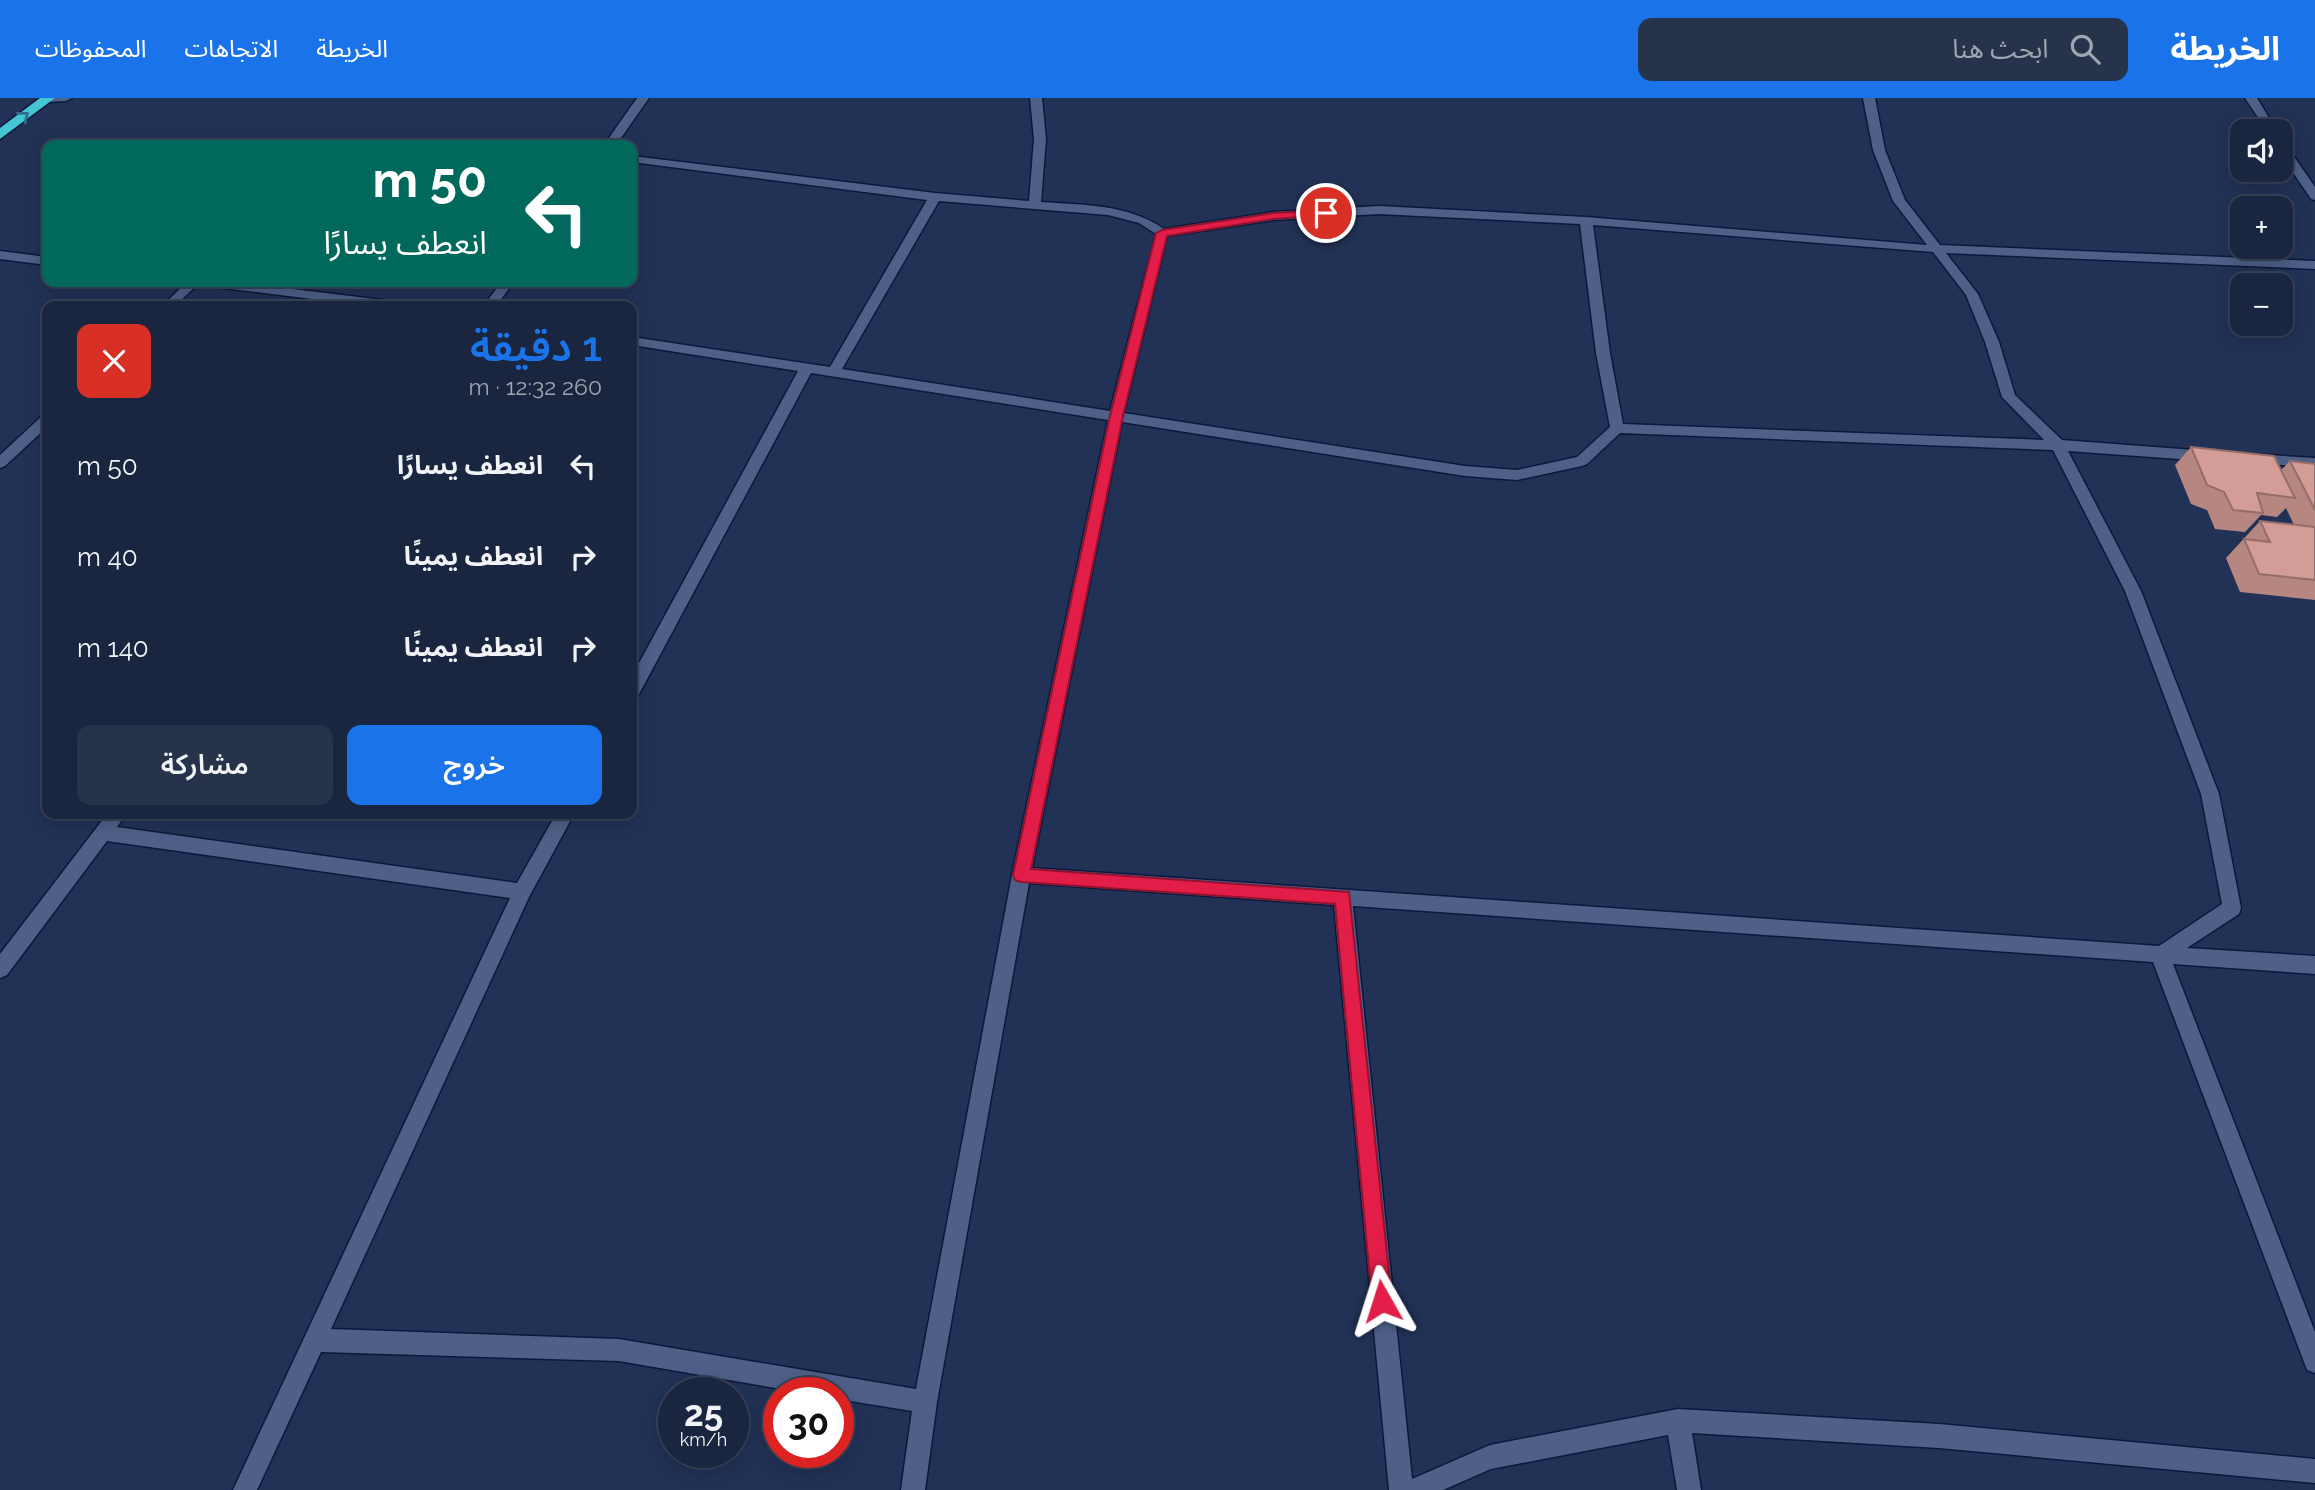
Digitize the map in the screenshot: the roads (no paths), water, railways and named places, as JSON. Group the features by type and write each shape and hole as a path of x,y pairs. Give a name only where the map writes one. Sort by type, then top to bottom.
{"highway":[{"path":"0,135 47,98"}],"street":[{"path":"47,98 66,98"},
{"path":"614,140 643,98"},
{"path":"1035,203 1040,139 1036,98"},
{"path":"1869,98 1880,150 1899,201 1972,294 1992,342 2009,397 2058,445 2133,592 2210,794 2232,908 2160,954"},
{"path":"2251,98 2264,119"},
{"path":"637,160 935,197 1108,211 1143,220 1162,233 1273,216 1379,210 1586,221 1936,250 2315,265"},
{"path":"2293,163 2315,196"},
{"path":"834,372 935,197"},
{"path":"1586,221 1603,353 1617,428"},
{"path":"913,1490 925,1402 1021,875 1116,416 1162,233"},
{"path":"0,255 42,260"},
{"path":"173,301 189,287"},
{"path":"247,287 359,301"},
{"path":"493,301 504,287"},
{"path":"637,342 1465,471 1517,475 1582,461 1617,428 2058,445 2315,463"},
{"path":"637,682 806,369"},
{"path":"0,463 42,424"},
{"path":"0,969 113,819"},
{"path":"245,1490 522,892 562,819"},
{"path":"103,832 522,892"},
{"path":"1021,875 2315,965"},
{"path":"1343,898 1401,1490"},
{"path":"2160,954 2315,1363"},
{"path":"313,1340 619,1350 925,1402"},
{"path":"1415,1490 1490,1457 1678,1421 1939,1436 2315,1471"},
{"path":"1678,1421 1689,1490"}]}
